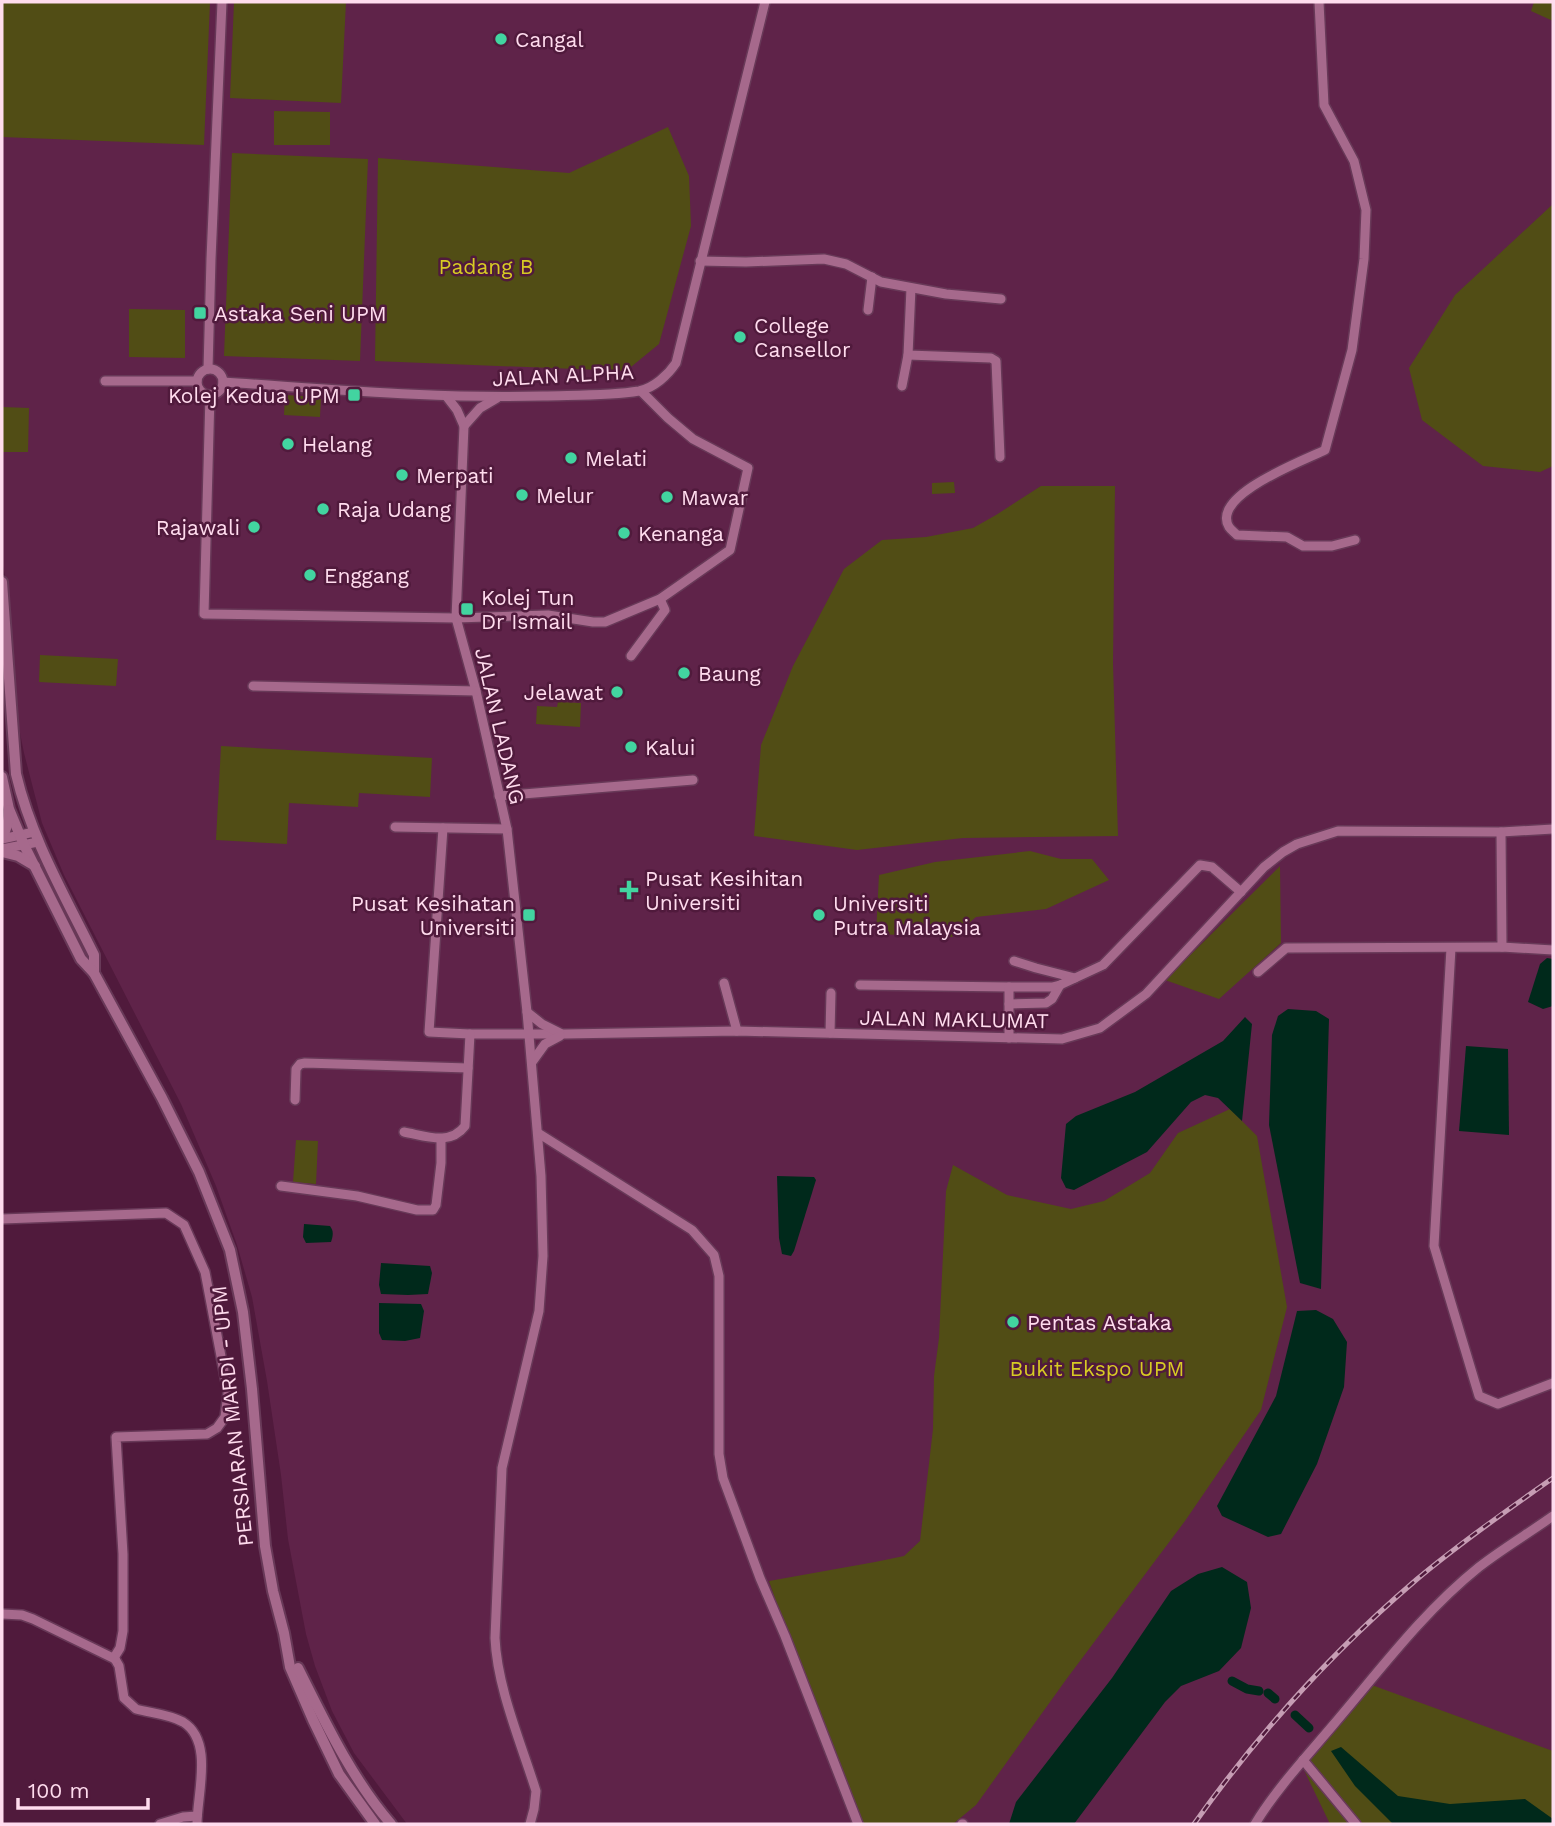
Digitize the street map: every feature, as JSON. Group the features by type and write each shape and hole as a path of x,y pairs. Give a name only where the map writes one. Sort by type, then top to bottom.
{"street":[{"path":"208,369 222,2"},
{"name":"JALAN ALPHA","path":"223,382 447,397 498,397 641,391 668,375 676,363 765,2"},
{"path":"1319,2 1324,105 1354,161 1366,210 1364,259 1352,350 1325,450 1253,484 1230,505 1227,518 1228,527 1237,535 1287,537 1303,546 1332,546 1356,540"},
{"path":"700,261 824,259 846,264 881,282 1001,299"},
{"path":"868,310 872,277"},
{"path":"902,386 908,355 911,288"},
{"path":"908,355 992,358 996,362 1000,457"},
{"path":"213,369 220,374 223,382 221,389 210,395 199,389 197,381 201,373 213,369"},
{"path":"105,381 197,381"},
{"path":"210,395 204,614 456,618 548,615 605,622 660,599 730,550 748,468 693,439 641,391"},
{"path":"447,397 464,426 480,408 498,397"},
{"name":"JALAN LADANG","path":"464,426 456,618 476,691 507,830 532,1062 543,1222 539,1311 502,1468 495,1638 500,1677 537,1791 530,1824"},
{"name":"PERSIARAN MARDI - UPM","path":"2,582 16,774 21,796 36,837 94,955 94,973"},
{"path":"631,656 665,610 660,599"},
{"path":"253,686 476,691"},
{"name":"PERSIARAN MARDI - UPM","path":"2,777 9,809 22,840 80,959 94,973 162,1098 199,1172 230,1250 243,1312 265,1546 290,1667 339,1774 374,1824"},
{"path":"499,796 693,780"},
{"path":"9,809 9,819 2,838 22,840"},
{"path":"395,827 507,830"},
{"name":"JALAN MAKLUMAT","path":"443,828 429,1032 565,1034 737,1031 1062,1039 1100,1028 1146,994 1264,867 1283,852 1307,840 1338,831 1501,832 1553,829"},
{"path":"1501,832 1502,947"},
{"path":"2,850 22,840 36,837"},
{"path":"2,850 35,866"},
{"path":"860,985 1052,987 1103,965 1200,865 1212,867 1241,892"},
{"path":"1258,972 1286,948 1502,947 1553,950"},
{"path":"1451,948 1434,1246 1479,1396 1498,1404 1553,1383"},
{"path":"1014,961 1075,978"},
{"path":"724,983 737,1031"},
{"path":"1009,1004 1046,1003 1052,999 1060,985"},
{"path":"1009,987 1009,1038"},
{"path":"831,993 831,1033"},
{"path":"527,1012 551,1030 565,1034"},
{"path":"404,1132 447,1139 459,1134 465,1126 470,1034"},
{"path":"532,1062 545,1044 565,1034"},
{"path":"295,1100 296,1069 305,1063 468,1068"},
{"path":"538,1133 692,1230 713,1255 719,1276 719,1454 723,1478 858,1824"},
{"path":"281,1186 357,1196 417,1210 433,1210 436,1205 441,1139"},
{"path":"2,1219 166,1213 184,1225 205,1272 228,1393 225,1417 217,1428 207,1434 116,1437 123,1554 123,1631 117,1653 124,1698 131,1707 184,1723 194,1733 202,1755 197,1820 183,1817 160,1824"},
{"path":"1255,1824 1303,1760 1441,1602 1480,1567 1553,1516"},
{"path":"2,1614 22,1615 117,1653"},
{"name":"PERSIARAN MARDI - UPM","path":"284,1633 296,1664 334,1740 377,1808 391,1824"},
{"path":"1303,1760 1356,1824"}],"shaded area":[{"name":"Universiti Putra Malaysia","path":"2,2 1553,2 1553,1824 407,1824 354,1753 332,1711 315,1666 306,1634 288,1539 281,1475 252,1297 216,1186 181,1104 64,875 42,823 24,753 19,728 7,586 2,561"},
{"path":"1547,958 1553,959 1553,1006 1543,1009 1528,1002 1540,964"},
{"path":"1288,1009 1316,1011 1329,1019 1321,1289 1300,1283 1269,1125 1272,1035 1278,1016"},
{"path":"1245,1017 1252,1024 1242,1121 1218,1098 1205,1095 1191,1102 1147,1152 1074,1190 1066,1188 1061,1178 1066,1124 1076,1116 1135,1092 1223,1041"},
{"path":"1466,1046 1508,1049 1509,1135 1459,1131"},
{"path":"777,1176 814,1177 816,1180 791,1256 782,1254 779,1238"},
{"path":"304,1224 330,1226 333,1234 331,1242 306,1243 303,1237"},
{"path":"381,1263 430,1266 432,1273 428,1294 381,1294"},
{"path":"379,1303 421,1304 424,1311 420,1338 405,1341 382,1340 379,1333"},
{"path":"1316,1310 1333,1319 1347,1342 1344,1387 1317,1464 1281,1534 1268,1537 1222,1516 1217,1506 1276,1396 1297,1311"},
{"path":"1222,1567 1247,1582 1251,1608 1241,1648 1219,1671 1181,1686 1165,1702 1074,1824 1009,1824 1016,1802 1112,1678 1171,1591 1198,1574"},
{"path":"1341,1747 1398,1796 1450,1804 1525,1799 1553,1819 1553,1824 1393,1824 1355,1786 1331,1751"}],"green space":[{"path":"2,2 210,2 204,145 2,137"},
{"path":"234,2 346,2 341,103 230,98"},
{"path":"1534,2 1553,2 1553,21 1531,11"},
{"path":"274,111 330,112 330,145 274,145"},
{"name":"Padang B","path":"668,127 689,176 691,226 659,344 626,371 375,361 378,158 569,173"},
{"path":"232,153 368,159 360,361 224,356"},
{"path":"1553,204 1553,466 1540,472 1483,466 1422,420 1409,368 1455,295"},
{"path":"129,309 185,310 185,358 129,357"},
{"path":"285,395 321,397 320,417 284,415"},
{"path":"2,407 29,408 28,452 2,452"},
{"path":"954,482 955,493 932,494 932,483"},
{"path":"1041,486 1115,486 1113,663 1118,836 963,838 857,850 754,836 761,745 793,666 844,569 882,540 926,537 973,528"},
{"path":"40,655 118,659 116,686 39,682"},
{"path":"558,702 581,703 580,727 536,724 537,706 557,707"},
{"path":"221,746 432,758 430,797 359,793 358,807 289,803 287,844 216,840"},
{"path":"1030,851 1061,859 1092,859 1109,880 1046,909 976,917 952,937 876,934 879,875 935,862"},
{"path":"1280,866 1281,943 1219,999 1165,980"},
{"name":"Bukit Ekspo UPM","path":"1230,1109 1257,1136 1287,1307 1261,1410 1185,1521 976,1805 953,1824 852,1824 769,1581 904,1556 920,1541 933,1429 946,1191 953,1165 1007,1195 1071,1209 1104,1201 1150,1173 1178,1133"},
{"path":"296,1140 318,1141 316,1184 293,1182"},
{"path":"1369,1684 1553,1751 1553,1824 1330,1824 1303,1768"}],"waterway":[{"path":"1232,1681 1247,1689 1259,1691"},
{"path":"1268,1693 1275,1699"},
{"path":"1295,1715 1309,1728"}],"railway":[{"path":"1194,1824 1244,1758 1297,1695 1385,1607 1433,1566 1553,1478"}],"place":[{"name":"Cangal","path":"501,39"},
{"name":"Astaka Seni UPM","path":"200,313"},
{"name":"College Cansellor","path":"740,337"},
{"name":"Kolej Kedua UPM","path":"354,395"},
{"name":"Helang","path":"288,444"},
{"name":"Melati","path":"571,458"},
{"name":"Merpati","path":"402,475"},
{"name":"Melur","path":"522,495"},
{"name":"Mawar","path":"667,497"},
{"name":"Raja Udang","path":"323,509"},
{"name":"Rajawali","path":"254,527"},
{"name":"Kenanga","path":"624,533"},
{"name":"Enggang","path":"310,575"},
{"name":"Kolej Tun Dr Ismail","path":"467,609"},
{"name":"Baung","path":"684,673"},
{"name":"Jelawat","path":"617,692"},
{"name":"Kalui","path":"631,747"},
{"name":"Pusat Kesihitan Universiti","path":"629,890"},
{"name":"Pusat Kesihatan Universiti","path":"529,915"},
{"name":"Universiti Putra Malaysia","path":"819,915"},
{"name":"Pentas Astaka","path":"1013,1322"}]}
